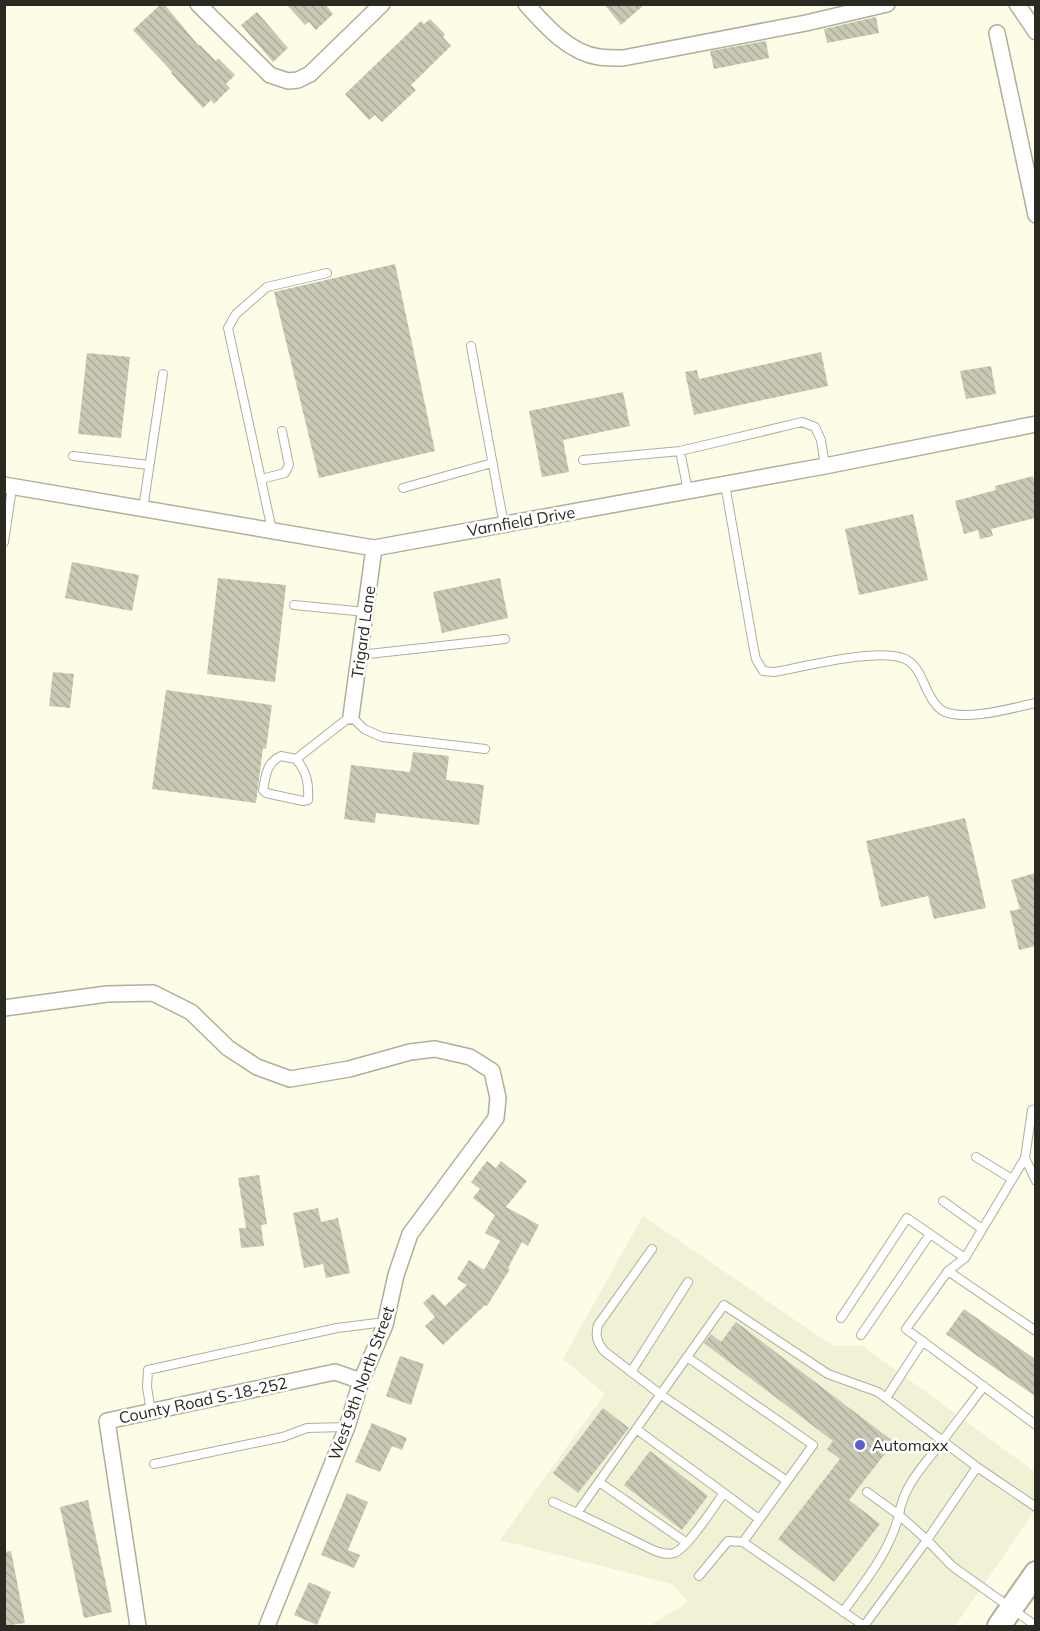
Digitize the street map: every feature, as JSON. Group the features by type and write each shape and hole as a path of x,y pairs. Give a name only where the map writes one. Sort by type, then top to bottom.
{"main road":[{"path":"1005,1618 1035,1573"}],"street":[{"path":"198,4 270,75 288,81 298,80 310,74 382,4"},
{"path":"526,4 567,44 598,57 623,58 795,26 887,4"},
{"path":"1017,4 1035,32"},
{"path":"997,33 1035,215"},
{"name":"Varnfield Drive","path":"8,487 375,548 825,466 1035,424"},
{"name":"Trigard Lane","path":"351,716 375,548"},
{"name":"West 9th North Street","path":"4,1008 107,994 153,993 191,1011 228,1048 257,1067 290,1079 349,1069 410,1052 435,1048 470,1057 492,1071 498,1098 496,1118 410,1234 402,1255 385,1322 361,1381 347,1427 267,1626"},
{"name":"County Road S-18-252","path":"138,1626 107,1420 335,1372 361,1381"}],"lane":[{"path":"272,530 228,328 236,314 267,287 327,273"},
{"path":"471,346 504,525"},
{"path":"143,509 163,374"},
{"path":"583,460 680,451 802,422 814,428 821,440 825,466"},
{"path":"261,479 285,473 289,465 282,431"},
{"path":"680,451 688,491"},
{"path":"73,456 149,465"},
{"path":"404,488 492,463"},
{"path":"725,484 754,650 756,659 764,671 774,672 870,655 890,655 905,659 916,668 933,702 943,712 962,715 1035,703"},
{"path":"4,542 8,487"},
{"path":"294,605 366,612"},
{"path":"359,655 505,639"},
{"path":"296,759 303,767 309,782 309,800 303,801 266,793 263,790 267,766 273,759 281,756 296,759 351,716 364,729 381,737 484,749"},
{"path":"1035,1109 1032,1110 1025,1158 965,1258 948,1271 906,1329 1035,1425"},
{"path":"976,1157 1012,1179"},
{"path":"1025,1158 1035,1181"},
{"path":"943,1201 982,1229"},
{"path":"841,1318 907,1218 965,1258"},
{"path":"861,1335 930,1234"},
{"path":"652,1248 598,1325 596,1339 604,1351 660,1394 787,1481"},
{"path":"948,1271 1035,1331"},
{"path":"631,1372 688,1282"},
{"path":"577,1513 724,1305 828,1374 878,1392 977,1467 1035,1507"},
{"path":"150,1412 147,1388 148,1370 337,1328 385,1322"},
{"path":"886,1398 923,1341"},
{"path":"687,1357 813,1445 743,1542"},
{"path":"843,1612 883,1556 894,1532 900,1504 910,1482 984,1386"},
{"path":"154,1464 283,1437 307,1428 347,1427"},
{"path":"636,1429 759,1519"},
{"path":"699,1576 728,1541 743,1542 864,1626 977,1467"},
{"path":"598,1482 687,1543"},
{"path":"867,1492 899,1515 927,1540 1005,1618 1035,1626"},
{"path":"553,1502 655,1551 673,1553 687,1543 724,1493"}],"shaded area":[{"path":"643,1216 833,1346 863,1346 1035,1472 1035,1510 955,1626 649,1626 688,1602 672,1584 500,1540 605,1394 563,1359"}],"building":[{"path":"161,4 164,4 199,46 216,61 218,58 235,75 226,84 230,88 214,104 211,100 203,108 133,30"},
{"path":"286,4 325,4 333,14 316,30 309,22 305,25"},
{"path":"604,4 645,4 621,25"},
{"path":"257,12 288,48 273,62 241,25"},
{"path":"876,17 879,33 827,43 824,29"},
{"path":"430,19 445,34 443,37 451,46 411,85 416,90 382,122 375,115 369,120 345,94 421,21 424,24"},
{"path":"766,41 769,58 714,69 710,51"},
{"path":"395,264 435,451 319,478 274,292"},
{"path":"821,352 828,386 694,415 685,372 697,370 699,379"},
{"path":"87,353 130,357 121,438 78,434"},
{"path":"991,366 996,394 966,399 960,371"},
{"path":"623,392 630,426 563,440 569,472 542,477 529,411"},
{"path":"1033,476 1035,518 991,529 993,536 980,539 978,530 964,534 955,501 996,490 995,486"},
{"path":"913,514 928,580 859,595 845,529"},
{"path":"72,562 139,575 132,611 65,598"},
{"path":"218,578 286,585 275,682 207,674"},
{"path":"500,578 508,618 442,633 433,592"},
{"path":"53,672 74,674 70,708 49,706"},
{"path":"166,690 272,705 266,749 263,748 256,803 152,789"},
{"path":"413,752 449,756 446,780 484,785 479,825 376,813 375,823 344,819 351,765 410,772"},
{"path":"965,818 986,908 934,919 928,896 881,907 866,841"},
{"path":"1035,873 1035,946 1019,950 1010,911 1020,909 1011,880"},
{"path":"487,1161 496,1168 501,1161 527,1181 506,1207 539,1225 528,1246 522,1242 508,1268 510,1269 487,1306 485,1305 443,1345 425,1326 435,1317 423,1303 433,1294 445,1306 467,1285 457,1279 469,1260 484,1270 500,1241 485,1233 495,1215 473,1198 480,1189 471,1182"},
{"path":"259,1175 267,1224 261,1225 264,1246 241,1248 239,1228 246,1228 238,1178"},
{"path":"318,1208 321,1222 338,1218 350,1273 326,1278 323,1264 304,1268 293,1213"},
{"path":"964,1309 1035,1359 1035,1396 946,1334"},
{"path":"736,1322 894,1442 849,1500 880,1524 834,1582 778,1539 840,1459 827,1449 833,1441 704,1343 711,1334 721,1342"},
{"path":"400,1356 424,1364 411,1405 386,1396"},
{"path":"603,1408 629,1428 578,1493 553,1473"},
{"path":"372,1423 407,1438 402,1450 392,1446 380,1472 355,1462"},
{"path":"650,1451 708,1496 682,1530 624,1485"},
{"path":"347,1493 368,1502 348,1550 360,1555 354,1568 321,1555"},
{"path":"88,1500 112,1612 84,1618 60,1507"},
{"path":"11,1551 25,1623 4,1626 4,1552"},
{"path":"309,1582 331,1592 317,1625 294,1615"}],"place":[{"name":"Automaxx","path":"860,1445"}]}
